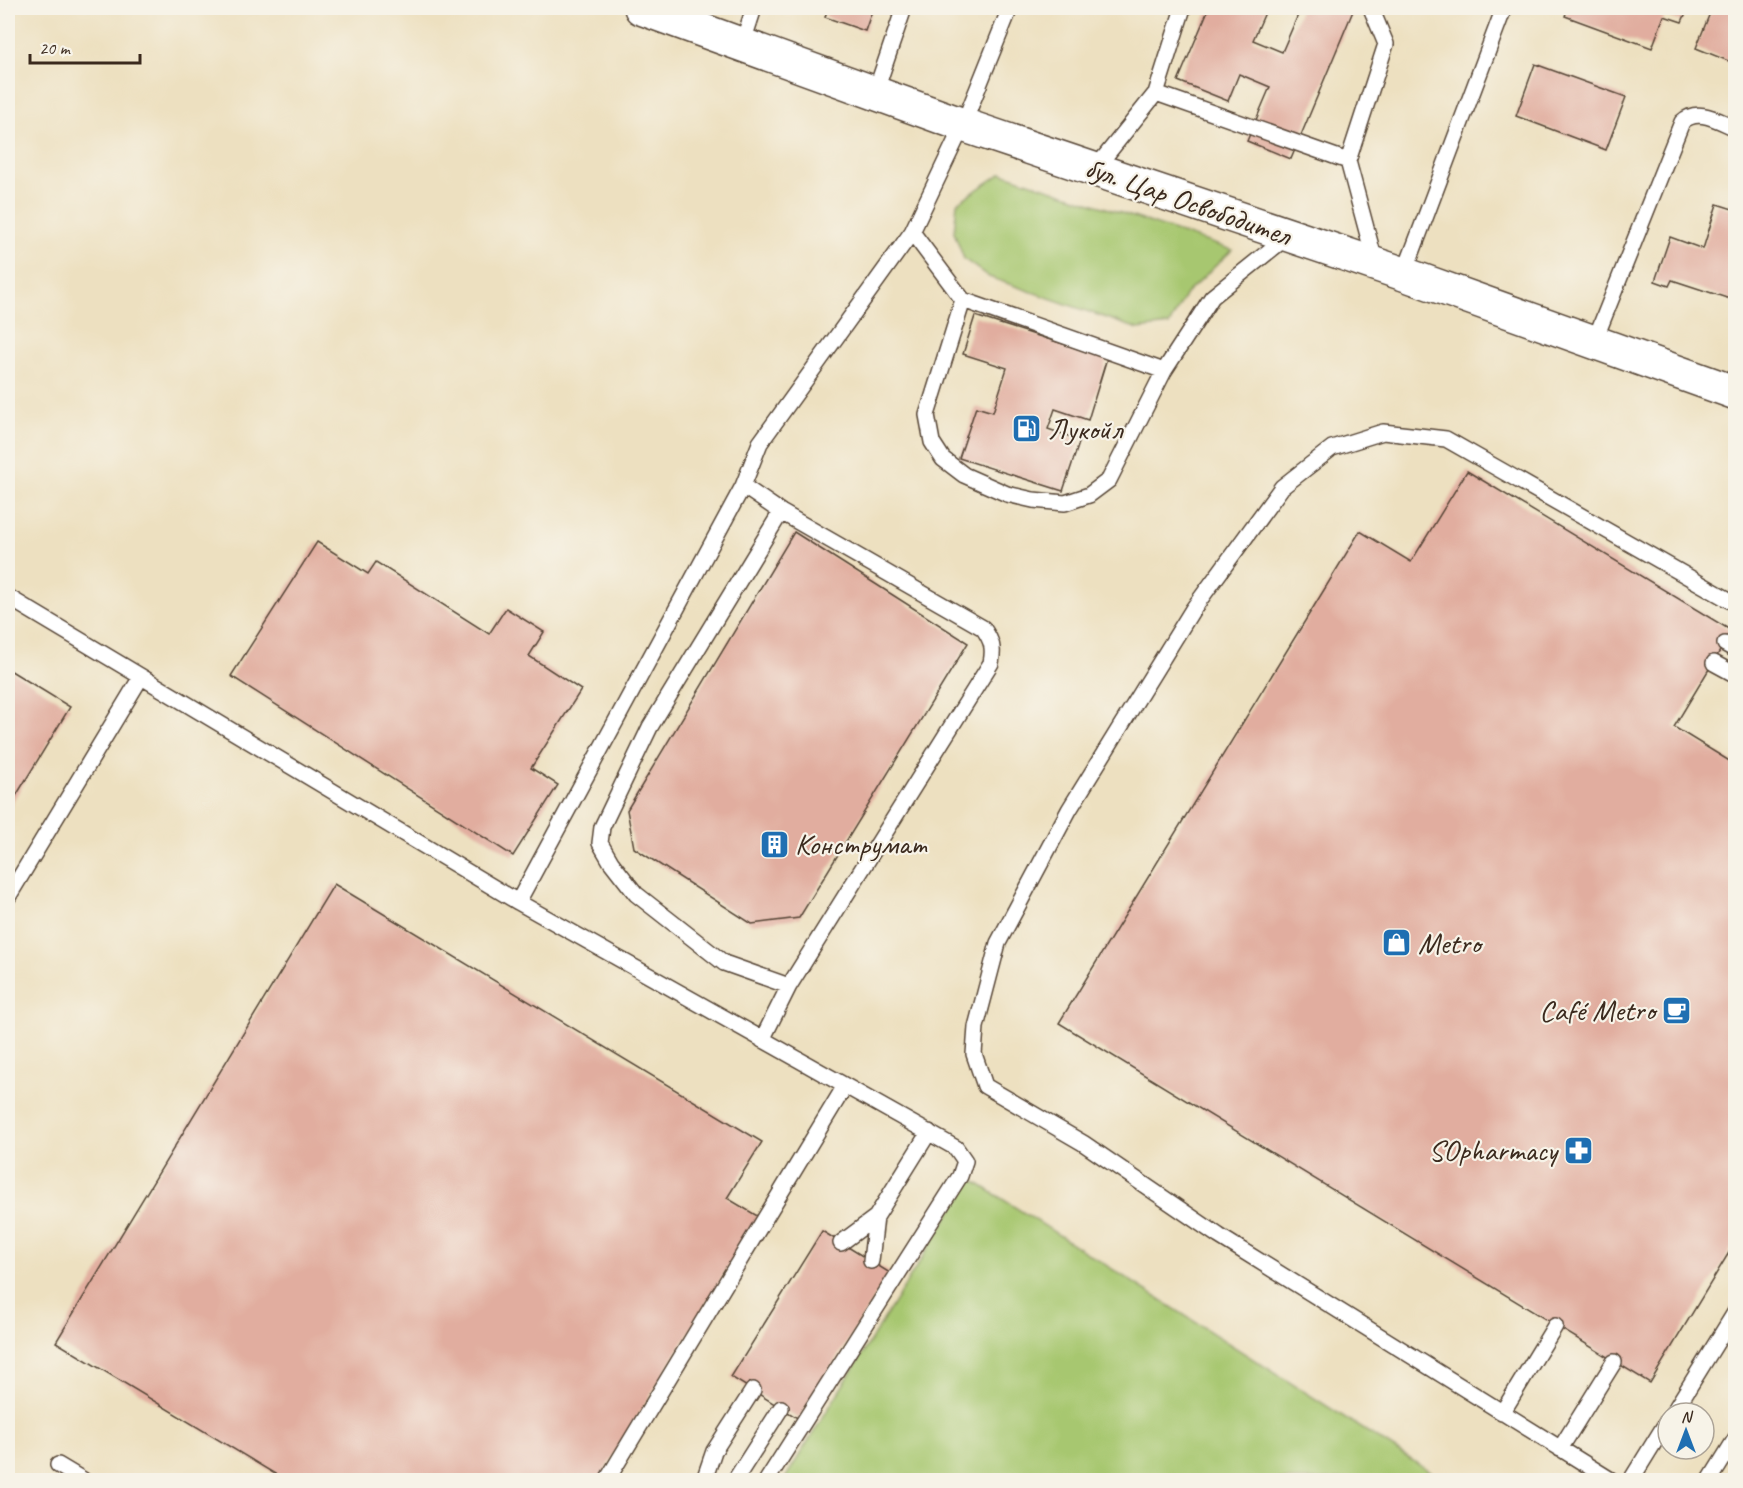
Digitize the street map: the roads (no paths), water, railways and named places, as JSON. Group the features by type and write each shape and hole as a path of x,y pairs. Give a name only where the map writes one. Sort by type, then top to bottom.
{"main road":[{"name":"бул. Цар Освободител","path":"641,8 963,126 1390,270 1736,393"}],"lane":[{"path":"742,45 754,8"},
{"path":"875,93 904,8"},
{"path":"518,903 743,486 760,443 912,232 963,126 1010,8"},
{"path":"1095,169 1156,93 1184,8"},
{"path":"1371,8 1386,44 1348,161 1390,270"},
{"path":"1390,270 1504,8"},
{"path":"1156,93 1348,161"},
{"path":"1594,342 1682,122 1687,117 1700,114 1736,128"},
{"path":"912,232 963,300 1164,370"},
{"path":"963,300 927,415 932,442 943,459 964,476 1007,494 1032,500 1065,503 1089,495 1109,480 1164,370 1212,297 1288,236"},
{"path":"1611,1480 1219,1236 1083,1143 986,1086 974,1054 976,1028 998,943 1069,810 1193,609 1282,487 1332,448 1383,432 1446,439 1736,604"},
{"path":"743,486 782,512 976,623 983,628 992,641 993,651 991,663 789,986 762,1040"},
{"path":"782,512 650,727 602,827 600,843 611,862 636,894 724,963 789,986"},
{"path":"8,597 518,903 956,1148 965,1161 960,1176 766,1480"},
{"path":"1714,663 1736,675"},
{"path":"8,897 141,677"},
{"path":"607,1480 845,1086"},
{"path":"841,1243 876,1217 929,1132"},
{"path":"871,1261 876,1217"},
{"path":"1680,1401 1736,1311"},
{"path":"1502,1413 1555,1326"},
{"path":"1560,1449 1614,1362"},
{"path":"704,1480 714,1451 753,1390"},
{"path":"735,1480 781,1408"},
{"path":"1710,1480 1736,1438"},
{"path":"1631,1480 1656,1439"},
{"path":"58,1465 83,1480"}],"place":[{"name":"Лукойл","path":"1027,429"},
{"name":"Конструмат","path":"774,844"},
{"name":"Metro","path":"1397,943"},
{"name":"Café Metro","path":"1676,1010"},
{"name":"SOpharmacy","path":"1578,1150"}]}
